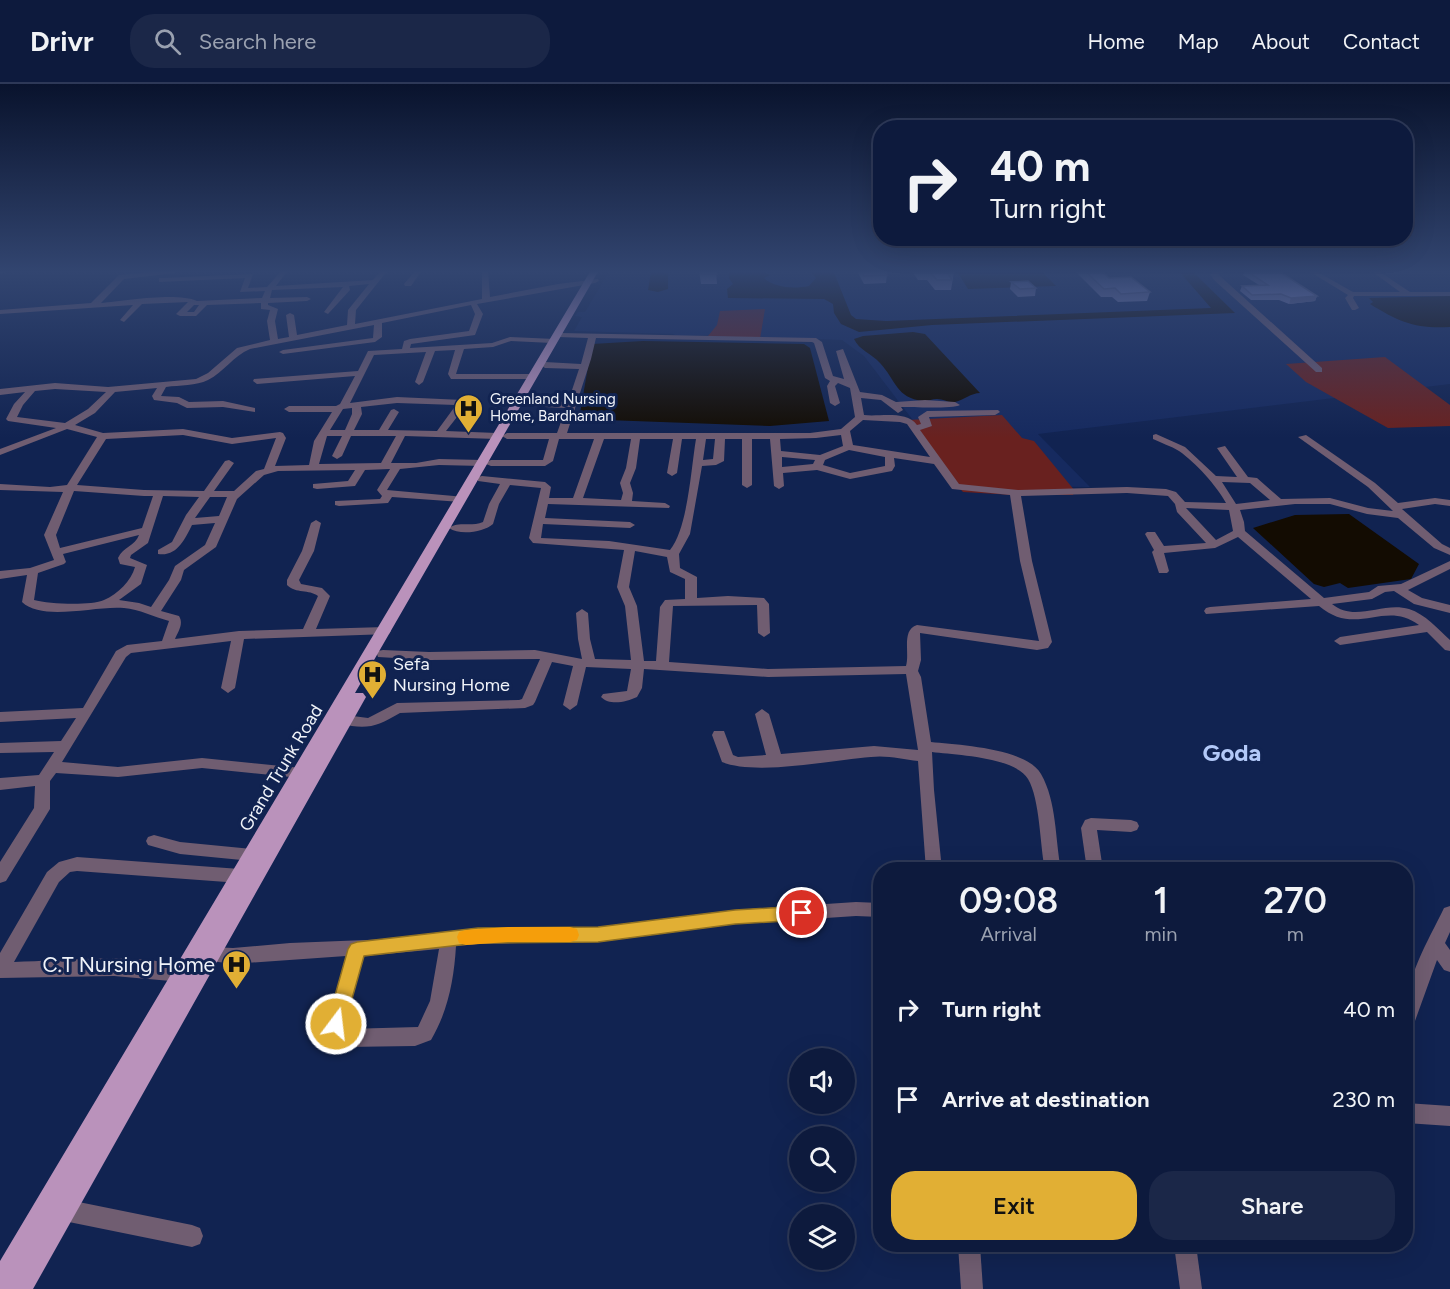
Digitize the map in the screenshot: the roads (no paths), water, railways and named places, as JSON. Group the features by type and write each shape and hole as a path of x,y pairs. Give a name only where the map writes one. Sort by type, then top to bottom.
{"main road":[{"name":"Grand Trunk Road","path":"19,1289 455,528 531,377 564,326"},
{"name":"Grand Trunk Road","path":"0,1286 461,499 524,403 557,338"}],"street":[{"path":"272,326 274,341"},
{"path":"291,326 293,338"},
{"path":"0,392 34,387 79,386 113,389 197,381 209,378 237,350 356,326"},
{"path":"283,352 375,340 378,337 378,326"},
{"path":"405,351 410,341 472,333 474,326"},
{"path":"1271,326 1319,369"},
{"path":"323,433 441,433 492,454 544,463 548,461 571,405 592,336"},
{"path":"313,468 316,449 323,433 341,407 371,353 497,348 510,339 592,336 807,338 818,342 830,378 850,383"},
{"path":"460,348 452,374 454,377 531,377"},
{"path":"418,382 431,350"},
{"path":"154,613 175,580 179,568 210,547 221,519 235,494 260,473 269,469 416,466 492,454 558,436 775,437 825,435 845,429 858,422 860,417 840,351"},
{"path":"545,365 584,367"},
{"path":"825,367 845,367"},
{"path":"257,381 360,373"},
{"path":"835,380 831,387 835,403"},
{"path":"164,383 157,398 179,400 183,405 223,404 252,410"},
{"path":"34,387 19,404 11,420 66,426 103,436 183,432 232,441 280,435 281,438 269,469"},
{"path":"0,452 66,426 101,403 113,389"},
{"path":"855,395 883,396 894,405 916,428 956,487 1018,493 1136,490 1169,493 1180,504 1181,510 1215,544"},
{"path":"289,409 341,407 397,400 463,402 441,433"},
{"path":"894,405 925,402 963,405"},
{"path":"524,403 571,405"},
{"path":"337,456 357,414 356,405"},
{"path":"382,433 394,412"},
{"path":"916,428 927,426 923,417 927,414 995,412"},
{"path":"860,417 879,420 906,419"},
{"path":"845,429 848,447"},
{"path":"385,466 402,433"},
{"path":"0,574 58,565 60,559 50,543 50,535 69,488 103,436"},
{"path":"577,500 600,436"},
{"path":"626,503 628,493 625,483 632,468 636,436"},
{"path":"672,473 678,436"},
{"path":"691,601 691,577 674,570 673,554 679,547 689,515 701,437"},
{"path":"697,463 717,462 720,459 720,437"},
{"path":"747,437 747,486"},
{"path":"775,437 779,486"},
{"path":"1156,437 1184,451 1212,479 1234,507 1240,520 1239,532"},
{"path":"1303,437 1399,511 1448,554"},
{"path":"777,470 819,463 848,447 892,456 938,461"},
{"path":"1221,448 1245,480"},
{"path":"492,454 507,481"},
{"path":"776,454 819,463 844,475 859,475 888,469 889,458 892,456"},
{"path":"162,552 177,544 188,522 229,463"},
{"path":"318,486 351,484 362,466"},
{"path":"397,466 382,490 383,493 461,499"},
{"path":"1212,479 1245,480 1258,483 1278,502"},
{"path":"507,481 545,485 535,538 542,542 609,544 673,554"},
{"path":"455,528 479,528 488,524 494,504 507,481"},
{"path":"0,487 50,490 69,488 159,494 235,494"},
{"path":"933,862 924,751 914,677 911,671 914,660 914,632 917,629 1037,646 1046,642 1026,561 1015,494 1018,493"},
{"path":"105,604 137,581 141,565 124,562 123,558 126,552 141,543 159,494"},
{"path":"339,503 379,502 384,501 388,494"},
{"path":"543,501 577,500 665,506"},
{"path":"1180,504 1234,507 1278,502 1330,501 1367,511 1399,511 1435,501 1450,503"},
{"path":"188,522 221,519"},
{"path":"539,521 630,525"},
{"path":"308,633 324,596 318,590 297,588 293,585 293,580 308,551 316,523"},
{"path":"56,552 146,530"},
{"path":"1160,550 1200,549 1239,532"},
{"path":"1239,532 1320,602 1339,615 1351,617 1396,611 1406,612 1450,647"},
{"path":"1151,534 1160,550 1158,552 1163,571"},
{"path":"608,697 625,697 632,694 636,688 638,664 631,606 623,587 630,548"},
{"path":"1210,611 1320,602 1372,595 1382,590 1397,588 1450,564"},
{"path":"31,571 33,574 28,602 57,606 131,604 145,608 175,619 175,625 167,644"},
{"path":"1397,588 1418,601 1450,609"},
{"path":"662,665 666,607 675,602 760,601 763,604 764,633"},
{"path":"570,705 585,663 582,613"},
{"path":"1340,641 1428,628"},
{"path":"0,876 42,809 44,799 41,788 48,773 87,713 121,654 136,646 239,635 385,631"},
{"path":"228,688 239,635"},
{"path":"383,654 548,655 585,663 662,665 779,673 901,669 911,671"},
{"path":"345,720 368,723 397,708 520,705 528,702 548,655"},
{"path":"0,717 87,713"},
{"path":"762,714 775,760"},
{"path":"719,735 727,758 731,761 816,758 874,751 924,751 968,752 1019,762 1034,774 1039,788 1052,862"},
{"path":"0,748 66,746"},
{"path":"0,784 48,773 118,772 202,763 301,773"},
{"path":"1094,862 1089,828 1091,824 1131,826"},
{"path":"154,842 180,848 252,855"},
{"path":"0,970 53,877 65,867 77,864 240,876"},
{"path":"210,955 233,956 357,949 508,934 598,934 735,917 873,910"},
{"path":"1413,1002 1435,944 1450,913"},
{"path":"357,949 336,1024 338,1034 345,1038 415,1036 424,1034 431,1024 442,995 448,940"},
{"path":"1435,944 1450,964"},
{"path":"0,970 112,967 150,968 182,974"},
{"path":"1413,1113 1450,1116"},
{"path":"64,1210 192,1236"},
{"path":"969,1252 972,1289"},
{"path":"1186,1252 1191,1289"}],"place":[{"name":"Greenland Nursing Home, Bardhaman","path":"469,434"},
{"name":"Sefa Nursing Home","path":"372,700"},
{"name":"C.T Nursing Home","path":"236,990"}],"district":[{"name":"Goda","path":"1232,752"}]}
